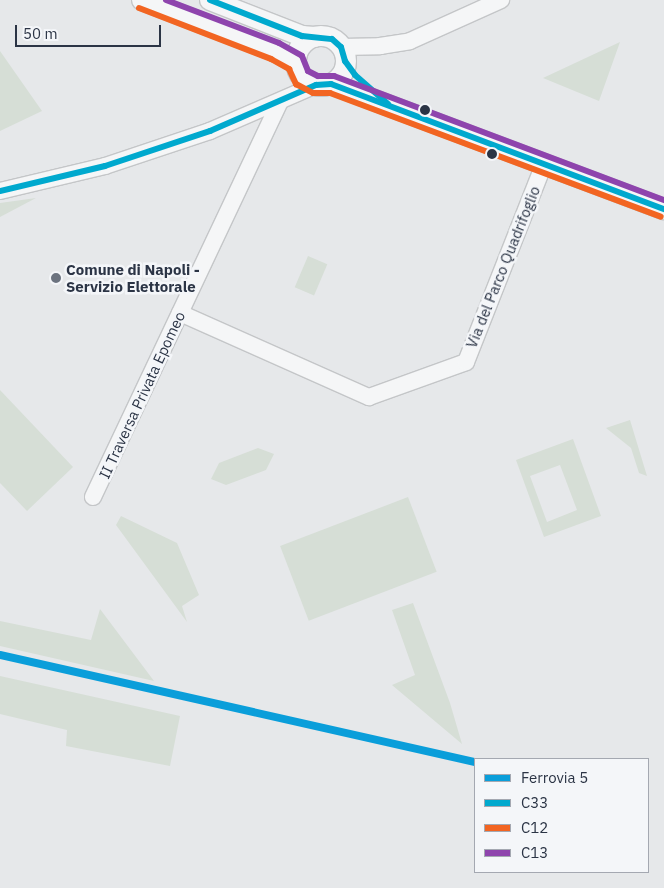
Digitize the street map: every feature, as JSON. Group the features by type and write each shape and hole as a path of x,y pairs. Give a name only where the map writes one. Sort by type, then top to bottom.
{"street":[{"path":"142,0 275,51 308,80 386,103 664,209"},
{"path":"210,0 302,36 332,39 363,83 386,103"},
{"path":"343,54 410,41 501,0"},
{"path":"308,80 297,54 301,46 314,38"},
{"path":"0,191 105,166 210,131 280,102 308,80 343,72 343,54"},
{"name":"II Traversa Privata Epomeo","path":"93,497 280,102"},
{"name":"Via del Parco Quadrifoglio","path":"180,313 369,397 466,362 544,164"}],"shaded area":[{"path":"620,42 599,101 543,78"},
{"path":"0,51 42,111 0,131"},
{"path":"36,198 0,217 0,203"},
{"path":"308,256 327,264 314,296 295,287"},
{"path":"0,390 73,467 27,511 0,483"},
{"path":"630,420 647,476 639,473 631,448 606,428"},
{"path":"573,439 601,516 544,537 516,460","holes":["560,465 577,510 547,522 530,476"]},
{"path":"258,448 274,454 266,470 226,485 211,479 219,463"},
{"path":"408,497 437,572 309,621 280,546"},
{"path":"121,516 177,543 199,595 182,606 187,622 116,525"},
{"path":"413,603 450,703 462,744 392,685 415,675 392,610"},
{"path":"100,609 154,681 0,646 0,621 91,640"},
{"path":"0,676 180,716 170,766 66,746 67,730 0,714"}],"rail line":[{"name":"5","path":"0,655 474,762"}],"transit line":[{"name":"C13","path":"166,0 279,43 302,56 308,71 318,76 334,76 664,200"},
{"name":"C33","path":"210,0 302,36 332,39 341,47 345,61 355,75 388,104"},
{"name":"C12","path":"139,8 271,59 289,69 296,84 313,93 330,93 661,217"},
{"name":"C33","path":"0,191 105,166 210,131 316,85 331,84 664,209"}],"place":[{"name":"Comune di Napoli - Servizio Elettorale","path":"56,278"}]}
